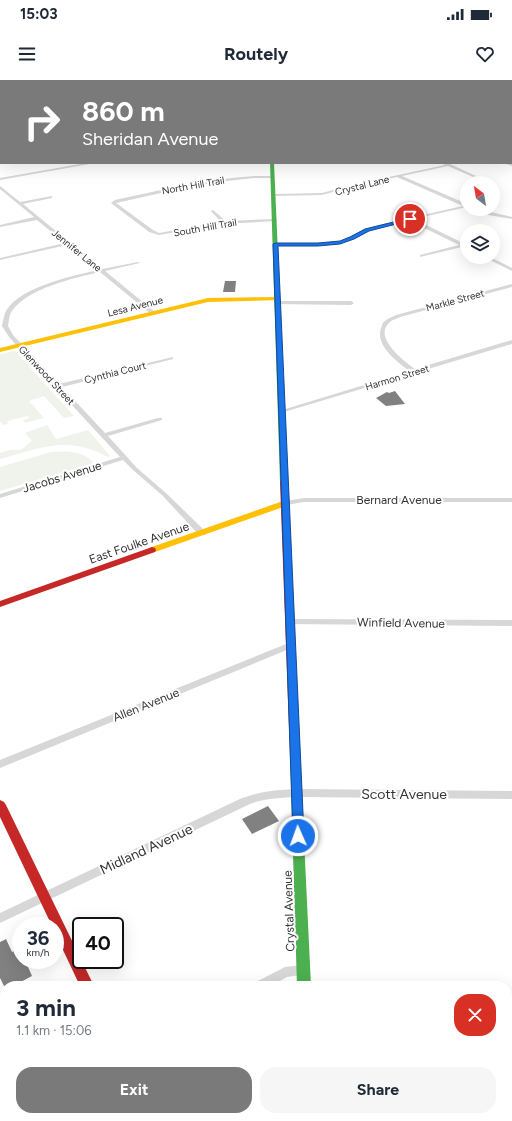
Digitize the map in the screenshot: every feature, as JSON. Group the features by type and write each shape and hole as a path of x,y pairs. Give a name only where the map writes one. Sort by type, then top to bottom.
{"street":[{"path":"0,179 87,164"},
{"name":"Crystal Avenue","path":"272,164 304,981"},
{"path":"446,164 474,176"},
{"name":"Crystal Lane","path":"274,196 322,194 351,186 449,165"},
{"name":"North Hill Trail","path":"159,234 151,231 116,207 113,203 115,201 230,179 273,176"},
{"path":"398,176 460,203"},
{"name":"Jennifer Lane","path":"0,187 153,313"},
{"path":"20,203 51,197"},
{"path":"276,244 318,245 340,242 352,238 367,230 460,208"},
{"path":"213,211 224,222"},
{"path":"500,216 512,218"},
{"path":"0,226 38,218"},
{"path":"410,219 460,244"},
{"name":"South Hill Trail","path":"159,234 224,222 275,220"},
{"path":"0,259 68,243"},
{"path":"422,256 460,247"},
{"name":"Glenwood Street","path":"138,263 44,285 27,293 17,300 7,311 5,323 7,331 124,458 165,495 202,533"},
{"path":"500,264 512,270"},
{"name":"Markle Street","path":"415,372 394,356 385,340 383,332 384,325 391,319 398,316 512,284"},
{"name":"Lesa Avenue","path":"0,350 212,300 278,301"},
{"path":"278,301 351,303"},
{"name":"Harmon Street","path":"282,411 512,342"},
{"name":"Cynthia Court","path":"58,386 171,358"},
{"path":"103,435 160,419"},
{"name":"Jacobs Avenue","path":"0,496 124,458"},
{"name":"Bernard Avenue","path":"286,503 304,500 512,500"},
{"name":"East Foulke Avenue","path":"0,604 286,503"},
{"name":"Winfield Avenue","path":"290,622 512,623"},
{"name":"Allen Avenue","path":"0,764 291,645"},
{"name":"Scott Avenue","path":"297,793 512,795"},
{"name":"Midland Avenue","path":"0,918 246,801 271,794 297,793"},
{"path":"0,805 85,981"},
{"path":"269,981 285,972 303,970"}],"shaded area":[{"path":"15,351 74,416 64,418 44,396 29,401 44,418 25,423 23,420 29,418 28,416 7,421 8,424 3,425 0,421 0,354"},
{"path":"47,425 56,439 88,430 110,456 108,457 94,450 80,446 67,445 42,448 0,459 0,453 9,450 21,450 32,441 25,433"},
{"path":"51,452 74,452 84,456 94,463 0,491 0,467"}],"building":[{"path":"225,281 236,281 235,292 223,292"},
{"path":"395,391 405,404 386,406 376,398 387,392 389,393"},
{"path":"268,806 279,821 252,834 242,819"},
{"path":"6,939 12,952 12,969 29,969 32,976 22,981 2,981 0,978 0,942"}],"traffic: fast":[{"path":"272,164 284,482"},
{"path":"295,755 304,981"}],"traffic: slow":[{"path":"0,350 208,300 278,299"},
{"path":"152,550 286,503"}],"traffic: jam":[{"path":"284,482 295,755"},
{"path":"0,604 152,550"},
{"path":"0,805 85,981"}],"route":[{"path":"298,836 276,244 318,245 340,242 376,227 410,219"}]}
